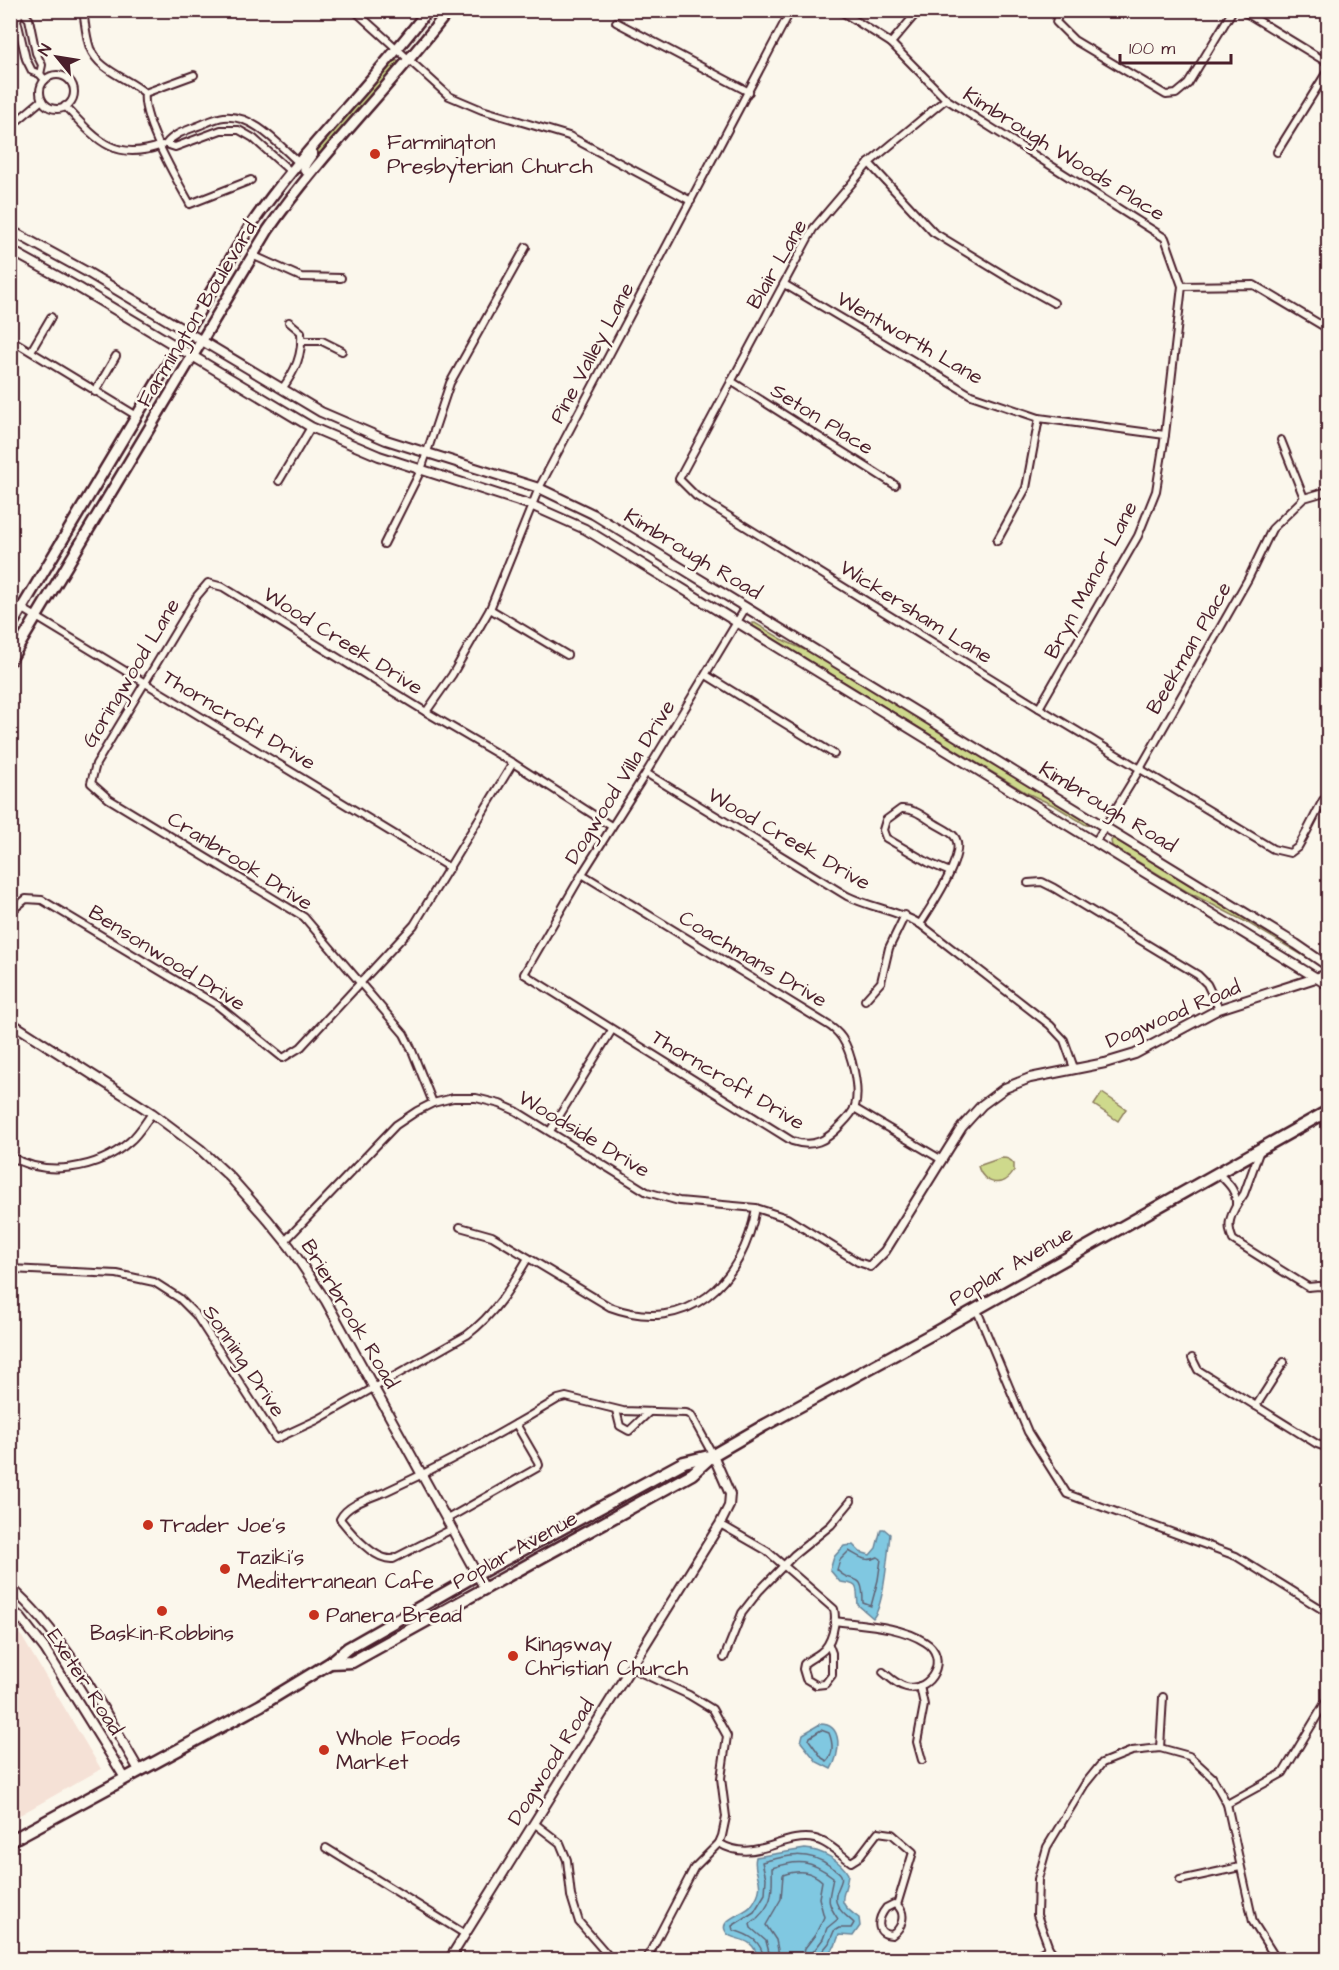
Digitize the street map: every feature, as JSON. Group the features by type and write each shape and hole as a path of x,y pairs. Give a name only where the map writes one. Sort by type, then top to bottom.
{"main road":[{"name":"Farmington Boulevard","path":"10,661 304,169 345,108 428,10"},
{"name":"Farmington Boulevard","path":"10,628 249,228 290,171 304,169 409,61 449,10"},
{"name":"Poplar Avenue","path":"330,1663 352,1662 485,1589 692,1474 712,1455 1329,1111"},
{"name":"Poplar Avenue","path":"10,1841 261,1705 330,1663 348,1648 478,1574 684,1462 712,1455"}],"street":[{"path":"21,10 28,19 42,65 40,74"},
{"path":"21,10 17,20 25,55 32,71 40,74 45,80"},
{"path":"82,10 90,48 96,57 104,66 134,83 146,93"},
{"path":"354,10 449,96 482,110 569,136 691,201"},
{"name":"Pine Valley Lane","path":"426,712 452,675 489,609 539,488 791,10"},
{"name":"Kimbrough Woods Place","path":"839,10 891,43 946,99 1165,238 1182,286"},
{"path":"891,43 919,10"},
{"path":"1060,10 1056,22 1074,40 1166,94 1176,94 1188,84 1233,10"},
{"path":"1241,10 1329,63"},
{"path":"616,22 749,92"},
{"path":"25,55 36,51"},
{"path":"1277,152 1329,70"},
{"path":"56,75 71,82 74,93 69,103 55,109 45,104 40,89 45,80 56,75"},
{"path":"146,93 195,75"},
{"path":"146,93 144,102 190,204 251,180"},
{"name":"Blair Lane","path":"679,479 813,229 869,163 946,99"},
{"path":"10,127 42,100"},
{"path":"65,106 97,139 113,147 139,152 163,145 175,147 221,130 239,130 253,138 290,171"},
{"path":"163,145 172,136 184,131 224,117 232,118 245,121 263,131 304,169"},
{"path":"869,163 933,232 1054,303"},
{"name":"Kimbrough Road","path":"10,230 87,272 321,412 386,440 539,488 593,514 1105,826 1329,966"},
{"path":"384,544 421,470 450,383 526,247"},
{"name":"Kimbrough Road","path":"10,250 79,288 311,427 379,456 531,505 585,530 1329,985"},
{"path":"252,255 301,277 341,278"},
{"name":"Wentworth Lane","path":"784,284 971,395 1040,418 1165,435"},
{"path":"1182,286 1254,285 1329,329"},
{"name":"Bryn Manor Lane","path":"1039,708 1138,536 1156,491 1165,435 1182,286"},
{"path":"31,351 51,317"},
{"path":"282,389 298,361 301,341 301,332 290,322"},
{"path":"10,339 137,416"},
{"path":"301,341 322,341 342,351"},
{"path":"95,392 116,356"},
{"name":"Seton Place","path":"730,381 895,484"},
{"path":"997,541 1026,488 1040,418"},
{"path":"279,481 311,427"},
{"path":"1281,440 1304,498"},
{"name":"Wickersham Lane","path":"679,479 696,496 1039,708 1141,767 1273,849 1290,853 1302,839 1323,800"},
{"name":"Beekman Place","path":"1096,841 1248,579 1272,529 1304,498 1329,491"},
{"name":"Goringwood Lane","path":"91,783 96,764 197,596 208,583"},
{"name":"Wood Creek Drive","path":"208,583 223,587 513,763 611,826"},
{"name":"Thorncroft Drive","path":"10,601 450,868"},
{"name":"Dogwood Villa Drive","path":"524,974 611,826 646,773 746,607"},
{"path":"489,609 567,654"},
{"path":"706,675 834,754"},
{"path":"360,981 414,925 513,763"},
{"name":"Wood Creek Drive","path":"646,773 847,896 905,915 920,924 1050,1025 1064,1040 1074,1068"},
{"name":"Cranbrook Drive","path":"91,783 109,800 304,917 404,1034 433,1103"},
{"path":"920,924 950,872 958,844 955,836 914,811 906,809 896,812 886,820 883,830 886,837 929,863 950,872"},
{"name":"Coachmans Drive","path":"582,874 834,1029 844,1041 854,1070 856,1094 854,1108"},
{"path":"1028,883 1042,882 1048,885 1198,975 1206,984 1219,1010"},
{"name":"Bensonwood Drive","path":"10,912 26,898 42,900 217,1005 283,1058 301,1047 360,981"},
{"path":"865,1000 881,982 889,948 905,915"},
{"name":"Thorncroft Drive","path":"524,974 787,1138 801,1144 813,1144 825,1140 846,1120 854,1108"},
{"name":"Dogwood Road","path":"870,1266 885,1251 971,1115 992,1096 1030,1077 1135,1054 1219,1010 1329,974"},
{"name":"Brierbrook Road","path":"10,1022 152,1113 200,1149 251,1199 285,1241 317,1287 485,1589"},
{"path":"550,1131 612,1030"},
{"name":"Woodside Drive","path":"285,1241 396,1125 410,1114 433,1103 465,1097 490,1101 516,1111 648,1191 679,1201 756,1208 787,1218 858,1262 870,1266"},
{"path":"854,1108 942,1160"},
{"path":"10,1156 18,1161 46,1168 81,1166 107,1157 130,1142 152,1113"},
{"path":"1260,1149 1244,1194 1236,1206 1228,1228 1233,1240 1308,1287 1329,1288"},
{"path":"1218,1173 1232,1186 1237,1196 1236,1206"},
{"path":"460,1227 492,1236 603,1303 620,1310 660,1316 676,1312 704,1298 730,1274 749,1236 756,1208"},
{"path":"374,1388 453,1345 478,1327 504,1298 528,1258"},
{"name":"Sonning Drive","path":"10,1269 117,1274 154,1282 162,1287 179,1298 196,1315 276,1439 317,1420 374,1388"},
{"path":"976,1308 1028,1432 1067,1494 1236,1557 1329,1613"},
{"path":"1192,1358 1198,1370 1317,1444 1329,1448"},
{"path":"1256,1406 1284,1362"},
{"path":"452,1529 393,1559 385,1560 377,1556 340,1519 342,1514 355,1505 422,1474 566,1396 616,1410 691,1415 712,1455"},
{"path":"616,1410 620,1426 628,1431 649,1412"},
{"path":"447,1519 537,1468 538,1462 516,1425"},
{"name":"Dogwood Road","path":"450,1959 720,1524 729,1506 730,1494 712,1455"},
{"path":"724,1658 742,1612 783,1566 831,1525 851,1501"},
{"path":"720,1524 767,1551 834,1609 835,1621 829,1645 804,1664 806,1679 816,1685 825,1684 832,1675 832,1653 829,1645"},
{"name":"Exeter Road","path":"10,1587 30,1604 59,1638 140,1770"},
{"name":"Exeter Road","path":"10,1610 20,1617 45,1649 125,1778"},
{"path":"835,1621 901,1632 927,1643 936,1652 938,1661 936,1671 927,1682 920,1686 904,1687 882,1672"},
{"path":"631,1668 689,1695 712,1709 727,1736 721,1778 726,1817 719,1843 694,1868 646,1959"},
{"path":"920,1686 924,1705 917,1742 922,1760"},
{"path":"1160,1748 1163,1697"},
{"path":"1227,1803 1283,1773 1329,1698"},
{"path":"1059,1959 1049,1948 1037,1915 1038,1880 1047,1846 1085,1784 1102,1763 1132,1750 1160,1748 1190,1756 1212,1777 1227,1803 1253,1922 1277,1959"},
{"path":"534,1822 560,1843 567,1860 571,1896 579,1922 612,1959"},
{"path":"719,1843 740,1851 815,1839 851,1862 859,1857 878,1832 892,1834 913,1852 897,1905"},
{"path":"326,1848 465,1934"},
{"path":"1180,1880 1240,1867"},
{"path":"897,1905 903,1915 900,1927 892,1935 883,1933 879,1926 881,1915 886,1908 897,1905"},
{"path":"1029,1959 1049,1948"}],"shaded area":[{"path":"10,1625 22,1637 101,1769 11,1820"}],"green space":[{"path":"394,59 399,62 398,66 313,164 309,164 349,109"},
{"path":"753,623 816,655 1089,824 1086,825 1057,807 1025,792 753,627"},
{"path":"1113,838 1307,958 1248,923 1186,891 1112,846"},
{"path":"1102,1093 1126,1109 1118,1121 1094,1105"},
{"path":"1001,1158 1014,1164 1014,1171 1010,1177 1000,1182 989,1181 978,1166"}],"water":[{"path":"881,1529 890,1534 883,1591 873,1618 858,1605 856,1588 851,1584 840,1582 830,1570 834,1557 844,1546 853,1545 860,1552 870,1555 876,1548"},
{"path":"820,1724 828,1725 833,1729 838,1741 838,1749 831,1769 817,1762 801,1742 803,1734"},
{"path":"805,1849 830,1857 845,1869 848,1874 843,1902 859,1918 860,1926 853,1936 839,1935 835,1946 822,1959 758,1959 751,1945 732,1937 724,1926 730,1919 748,1909 756,1897 760,1885 755,1864 756,1857"}],"place":[{"name":"Farmington Presbyterian Church","path":"375,154"},
{"name":"Trader Joe's","path":"148,1525"},
{"name":"Taziki's Mediterranean Cafe","path":"225,1569"},
{"name":"Baskin-Robbins","path":"162,1611"},
{"name":"Panera Bread","path":"314,1615"},
{"name":"Kingsway Christian Church","path":"513,1656"},
{"name":"Whole Foods Market","path":"324,1750"}]}
